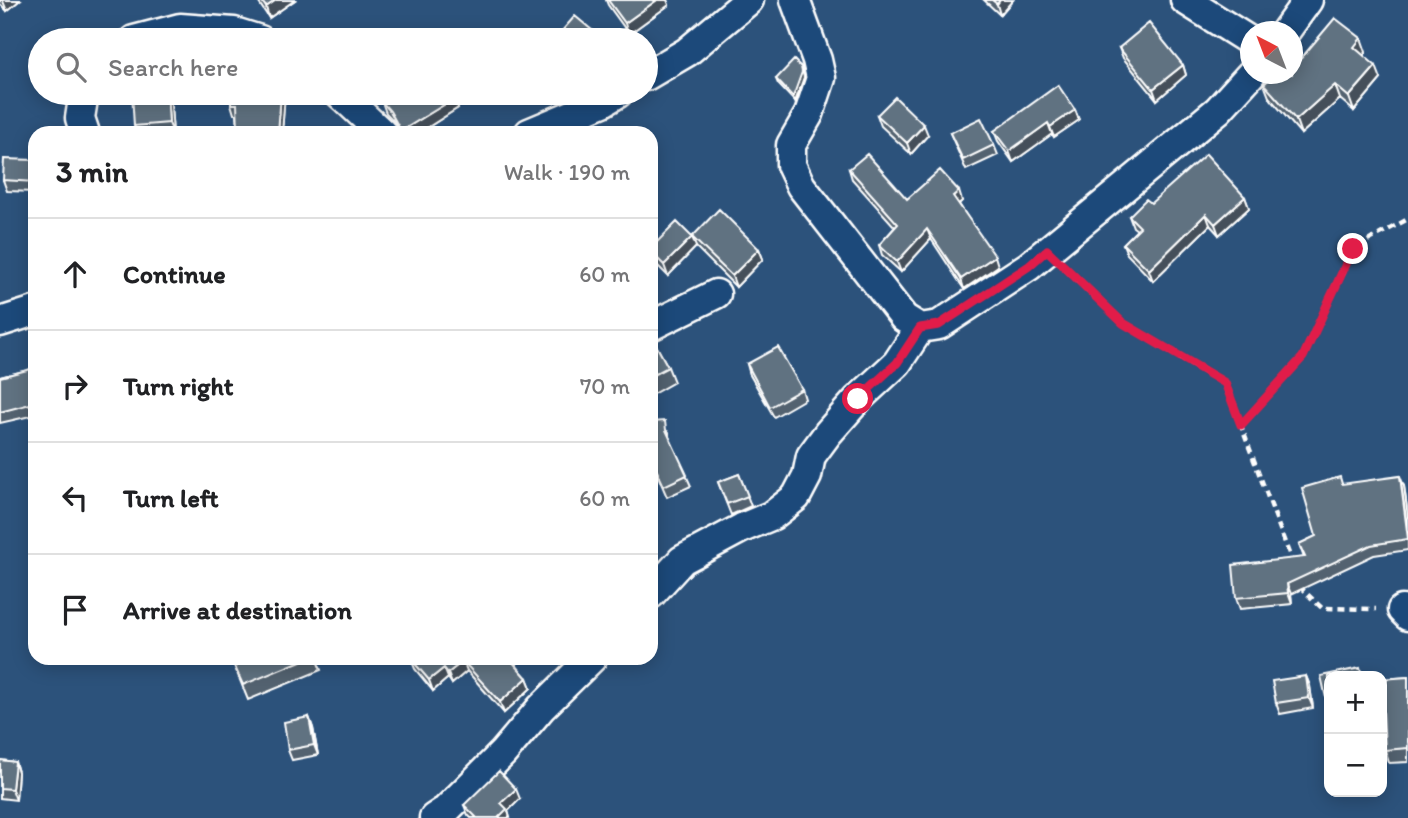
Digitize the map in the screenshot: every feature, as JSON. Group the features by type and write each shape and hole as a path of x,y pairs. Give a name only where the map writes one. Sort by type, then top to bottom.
{"street":[{"path":"658,69 687,52 749,0"},
{"path":"795,0 821,78 809,114 792,145 791,165 801,186 904,318 920,328 939,325 1029,266 1218,110 1242,84"},
{"path":"1185,0 1240,34"},
{"path":"1293,21 1308,0"},
{"path":"82,105 80,118 83,126"},
{"path":"353,105 375,126"},
{"path":"546,126 596,105"},
{"path":"658,323 716,294"},
{"path":"0,322 28,313"},
{"path":"658,586 682,560 773,515 796,497 807,476 811,456 858,399 897,363 920,328"},
{"path":"434,818 446,810 503,753 541,708 585,665"}],"path":[{"path":"1241,425 1303,357 1353,249 1408,219"},
{"path":"1047,250 1123,323 1225,383 1294,565"},
{"path":"1298,578 1303,590 1322,608 1405,613"}],"building":[{"path":"261,0 276,0 266,7"},
{"path":"608,0 657,0 625,23"},
{"path":"575,16 589,28 564,28"},
{"path":"1335,18 1361,38 1354,47 1376,66 1349,97 1335,85 1296,120 1264,84 1303,84 1303,56"},
{"path":"1149,23 1183,65 1153,89 1119,48"},
{"path":"794,60 802,72 793,97 776,79"},
{"path":"1058,85 1075,110 1050,127 1048,123 1009,151 994,131"},
{"path":"895,97 924,125 907,143 877,115"},
{"path":"133,105 168,105 169,123 134,126"},
{"path":"237,105 280,105 279,126 238,126"},
{"path":"385,105 444,105 409,126 398,126"},
{"path":"981,118 994,145 963,160 950,133"},
{"path":"867,154 907,199 940,170 959,191 953,196 995,256 961,279 927,229 897,262 879,245 898,224 849,169"},
{"path":"1206,154 1245,197 1215,224 1206,214 1149,270 1123,244 1140,227 1129,216 1146,199 1151,203"},
{"path":"4,159 28,160 28,182 3,180"},
{"path":"719,209 759,249 732,276 692,237"},
{"path":"677,222 692,237 664,265 658,259 658,241"},
{"path":"778,347 802,389 770,407 747,364"},
{"path":"658,349 668,367 658,372"},
{"path":"28,370 28,405 0,412 0,377"},
{"path":"665,421 666,430 687,475 664,486 658,473 658,422"},
{"path":"739,474 748,496 727,504 718,482"},
{"path":"1400,476 1408,539 1371,545 1287,584 1288,593 1236,598 1233,565 1305,557 1299,544 1316,536 1302,488 1340,477 1342,484"},
{"path":"234,665 291,665 243,685"},
{"path":"416,665 458,665 448,673 444,668 429,680"},
{"path":"467,665 515,665 527,678 500,702"},
{"path":"1306,676 1309,698 1276,703 1272,681"},
{"path":"1408,677 1408,748 1387,750 1387,679"},
{"path":"309,717 314,745 288,750 284,722"},
{"path":"0,760 15,762 12,789 0,788"},
{"path":"499,771 516,789 501,803 507,809 498,818 477,818 464,805"}],"route":[{"path":"858,399 897,363 920,328 939,325 1029,266 1047,250 1123,323 1225,383 1241,425 1303,357 1353,249"}]}
